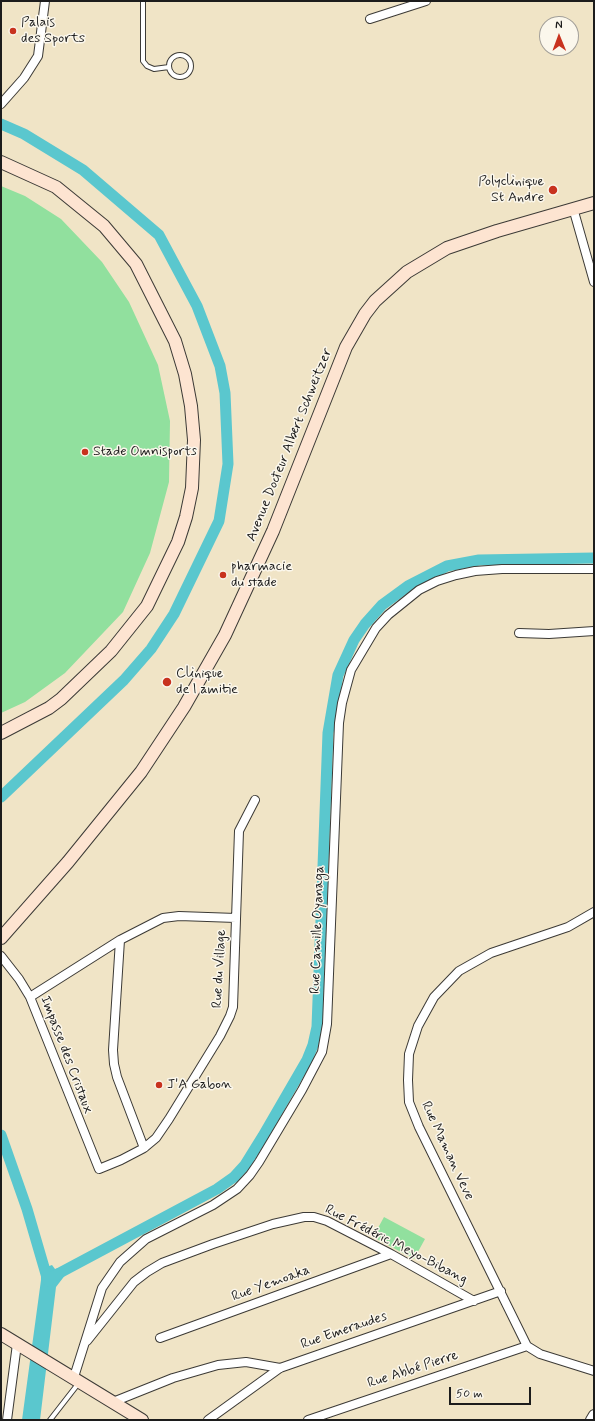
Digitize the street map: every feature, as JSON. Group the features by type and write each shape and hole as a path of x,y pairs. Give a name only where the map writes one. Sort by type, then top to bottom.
{"main road":[{"path":"1,162 56,187 104,226 136,264 175,341 185,374 191,406 194,440 192,488 186,517 178,542 147,606 111,651 61,699 49,708 1,733"},
{"name":"Avenue Docteur Albert Schweitzer","path":"1,938 68,862 141,772 188,701 225,635 273,531 346,347 370,308 407,272 447,248 497,231 594,203"},
{"path":"1,928 14,922"},
{"path":"1,1334 142,1420"}],"street":[{"path":"1,104 24,78 38,56 45,1"},
{"path":"370,19 426,1"},
{"path":"573,208 594,282"},
{"name":"Rue Camille Oyanaga","path":"77,1379 84,1344 102,1288 120,1262 146,1239 213,1205 237,1189 250,1175 259,1162 302,1090 322,1052 327,1024 342,703 351,670 376,628 402,602 419,590 437,581 456,575 475,571 502,569 594,569"},
{"path":"519,634 550,634 594,631"},
{"path":"236,918 239,831 255,800"},
{"name":"Rue Maman Veve","path":"528,1346 444,1180 410,1102 408,1080 409,1054 418,1026 434,998 459,971 491,953 568,927 594,912"},
{"name":"Rue du Village","path":"30,997 120,940 163,918 179,916 236,918 232,1007 230,1016 220,1036 156,1138 144,1148 99,1169"},
{"path":"120,940 113,1050 114,1064 117,1077 144,1148"},
{"name":"Impasse des Cristaux","path":"1,956 19,979 30,997 99,1169"},
{"name":"Rue Frédéric Meyo-Bibang","path":"84,1344 134,1282 147,1272 162,1263 272,1224 294,1218 314,1217 327,1221 391,1254 474,1301"},
{"name":"Rue Yemoaka","path":"160,1338 391,1254"},
{"name":"Rue Emeraudes","path":"208,1420 280,1368 501,1291"},
{"path":"528,1346 540,1354 594,1372"},
{"name":"Rue Abbé Pierre","path":"308,1420 528,1346"},
{"path":"7,1420 22,1347"},
{"path":"113,1402 174,1378 218,1365 246,1362 280,1368"},
{"path":"591,1420 594,1415"}],"lane":[{"path":"143,1 143,61 147,66 154,69 170,67"},
{"path":"179,56 186,57 191,66 187,75 180,77 173,75 170,67 173,58 179,56"},
{"path":"50,1420 77,1379"}],"green space":[{"name":"Stade Omnisports","path":"1,186 25,196 61,219 102,262 129,302 158,365 170,421 169,482 150,553 123,612 65,673 25,702 1,713"},
{"path":"384,1217 425,1239 414,1259 373,1237"}],"water":[{"path":"52,1265 55,1269 62,1267 66,1274 56,1287 40,1420 22,1420 41,1280 41,1269"}],"waterway":[{"path":"1,124 24,134 83,170 159,235 197,306 220,366 225,393 228,464 219,521 174,614 151,649 124,680 1,797"},
{"path":"52,1277 217,1189 234,1177 245,1165 307,1060 313,1045 317,1027 328,733 338,675 354,640 365,624 382,605 408,586 447,566 479,560 594,558"},
{"path":"1,1135 27,1209 48,1281"}],"place":[{"name":"Palais des Sports","path":"13,31"},
{"name":"Polyclinique St Andre","path":"553,190"},
{"name":"Stade Omnisports","path":"85,452"},
{"name":"pharmacie du stade","path":"223,575"},
{"name":"Clinique de l amitie","path":"167,682"},
{"name":"J'A Gabon","path":"159,1085"}]}
